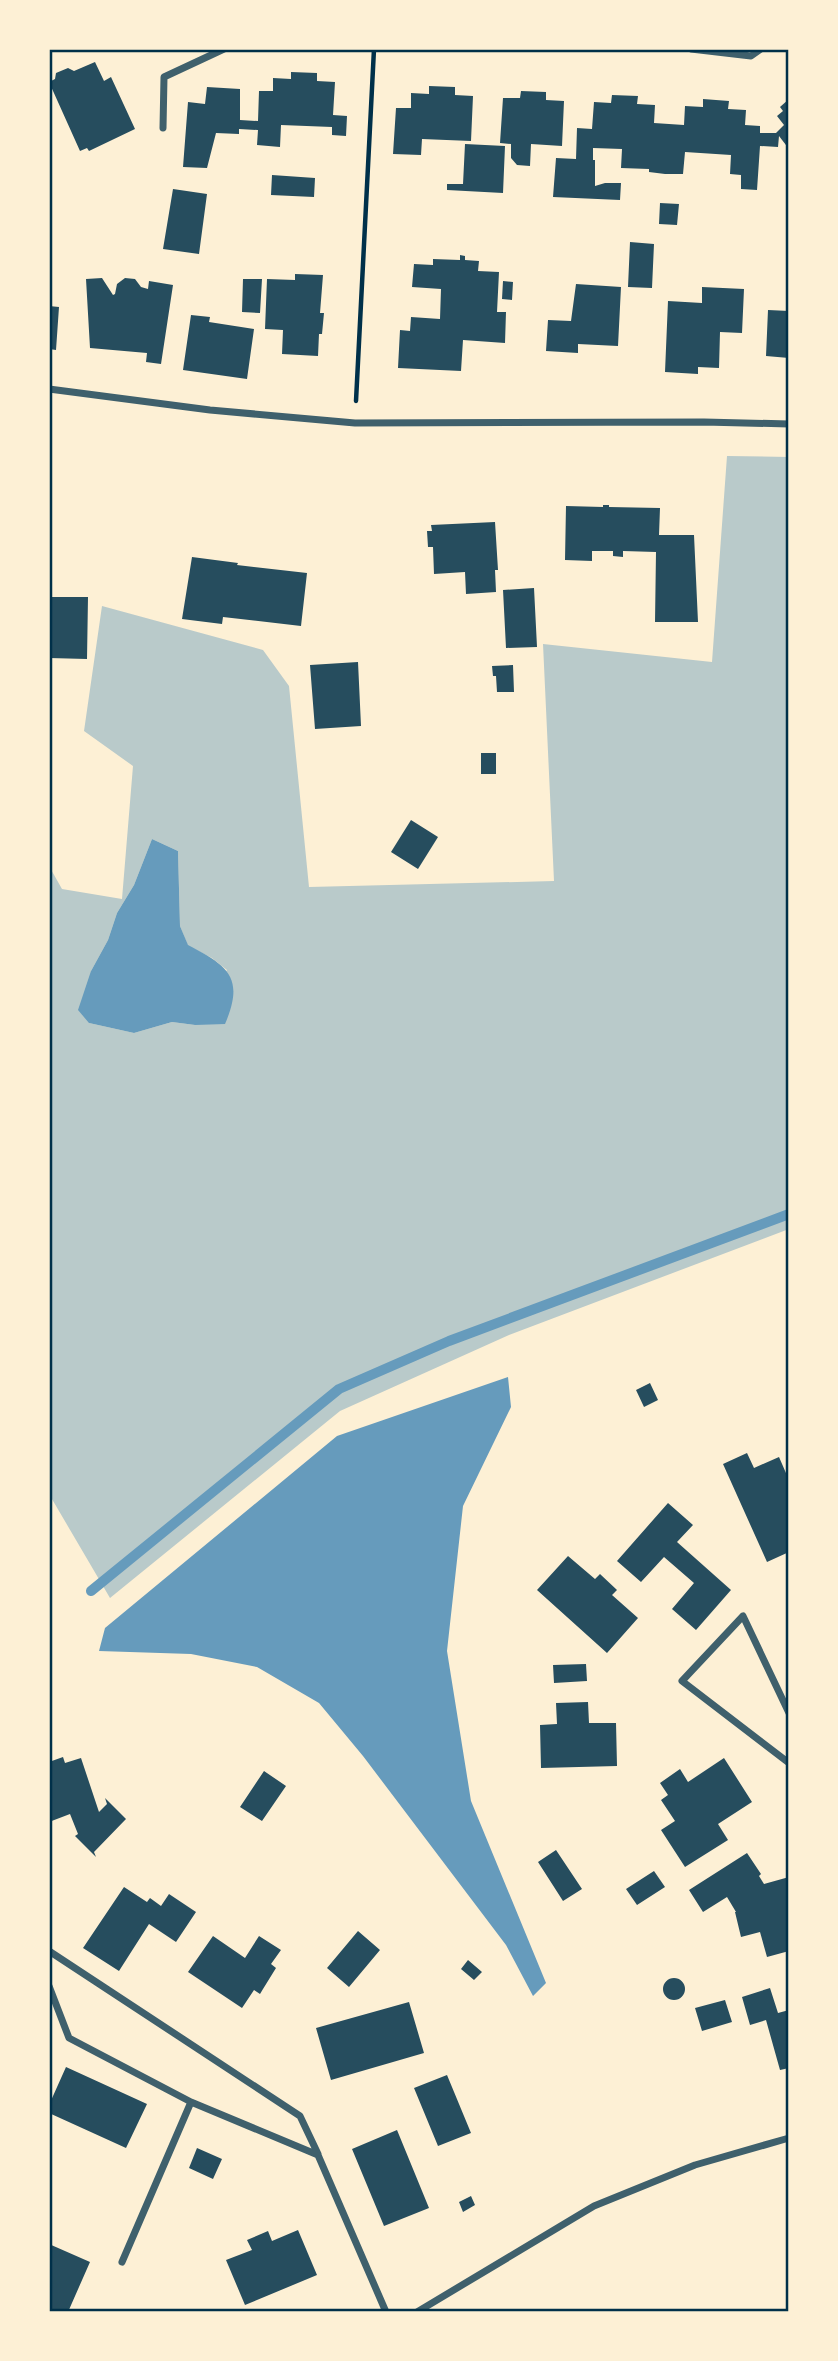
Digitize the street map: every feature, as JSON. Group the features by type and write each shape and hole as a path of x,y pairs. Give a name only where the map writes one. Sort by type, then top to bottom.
{"street":[{"path":"163,128 164,77 224,49"},
{"path":"691,49 751,56 761,49"},
{"path":"49,389 210,410 355,423 789,424"},
{"path":"789,1713 743,1616 682,1681 789,1763"},
{"path":"49,1951 300,2116 386,2312"},
{"path":"49,1986 69,2038 191,2102 318,2155"},
{"path":"122,2262 191,2102"},
{"path":"417,2312 594,2206 695,2165 789,2138"}],"path":[{"path":"355,423 374,49"}],"shaded area":[{"path":"727,456 789,457 789,1229 509,1335 340,1411 110,1598 49,1494 49,866 62,889 122,899 133,766 84,731 102,606 263,650 289,686 309,887 554,881 543,644 712,662","holes":["152,839 178,851 180,926 188,946 212,958 227,970 195,1025 172,1022 134,1033 89,1023 91,971 108,940 117,913 134,885"]}],"water":[{"path":"152,839 178,851 180,926 188,945 223,967 233,984 231,1008 225,1024 195,1025 172,1022 134,1033 89,1023 78,1010 91,971 108,940 117,913 134,885"},
{"path":"508,1377 511,1407 463,1506 447,1651 471,1801 546,1983 533,1996 506,1945 363,1756 319,1703 257,1667 191,1654 99,1651 105,1628 337,1436"}],"building":[{"path":"95,62 104,81 111,77 135,129 89,151 87,148 80,151 49,82 55,79 56,73 68,68 74,71"},
{"path":"291,72 317,73 317,81 335,82 333,115 347,116 346,136 332,135 332,127 281,125 280,147 257,145 258,130 239,129 239,134 216,133 207,168 183,167 188,102 205,104 207,87 240,89 240,120 258,121 259,91 273,91 273,78 291,79"},
{"path":"429,86 455,87 455,95 473,96 471,141 422,139 421,155 393,154 396,108 411,108 411,93 429,94"},
{"path":"521,91 546,92 546,100 564,101 562,146 531,144 530,166 517,165 511,158 511,144 500,143 503,98 520,98"},
{"path":"612,95 638,96 637,104 655,105 654,123 684,125 685,106 703,107 703,99 729,101 728,109 746,110 745,125 760,126 760,133 776,133 784,125 777,116 783,111 780,107 789,99 789,149 779,136 778,147 760,146 757,190 741,189 741,175 730,174 731,155 685,152 683,174 665,174 649,172 649,169 621,168 622,149 593,148 595,186 621,183 620,200 553,197 556,158 576,159 577,128 592,129 594,102 611,103"},
{"path":"465,144 505,146 503,193 447,190 447,184 463,184"},
{"path":"272,175 315,178 314,197 271,195"},
{"path":"173,189 207,194 199,254 163,249"},
{"path":"660,203 679,204 677,225 659,224"},
{"path":"630,242 654,244 652,288 628,287"},
{"path":"460,255 465,256 465,260 479,261 478,271 499,272 497,312 506,312 505,343 463,340 461,371 398,368 400,330 410,331 411,317 440,319 441,289 412,287 414,264 433,265 433,259 460,260"},
{"path":"295,274 323,275 320,313 324,313 318,356 282,354 283,330 265,329 267,279 295,280"},
{"path":"102,278 113,295 117,284 125,278 135,279 141,287 148,289 149,281 173,285 161,364 146,362 147,353 90,348 86,279"},
{"path":"243,279 262,279 260,313 242,312"},
{"path":"503,281 513,282 512,300 502,299"},
{"path":"576,284 621,287 618,346 578,344 578,353 546,351 548,320 571,321"},
{"path":"702,287 744,289 742,333 720,332 719,368 698,367 698,374 665,372 668,301 702,303"},
{"path":"49,306 59,307 56,350 49,349"},
{"path":"768,310 789,311 789,358 766,356"},
{"path":"191,315 210,317 209,322 254,329 247,379 183,370"},
{"path":"566,506 660,508 659,535 694,535 698,622 655,622 656,552 623,551 623,557 613,556 613,551 592,551 592,561 565,560"},
{"path":"495,522 498,570 495,570 496,592 466,594 465,572 434,574 433,547 428,547 427,531 432,531 431,525"},
{"path":"192,557 307,573 301,626 223,617 222,624 182,619"},
{"path":"534,588 537,647 506,648 503,590"},
{"path":"49,597 88,597 87,659 49,658"},
{"path":"358,662 361,726 315,729 310,665"},
{"path":"513,665 514,692 497,692 492,666"},
{"path":"481,753 496,753 496,774 481,774"},
{"path":"411,820 438,837 418,869 391,852"},
{"path":"650,1383 658,1400 644,1407 636,1390"},
{"path":"747,1453 754,1468 779,1457 789,1480 789,1552 767,1562 723,1464"},
{"path":"668,1503 693,1525 677,1542 731,1590 696,1630 672,1609 694,1583 664,1557 641,1582 617,1561"},
{"path":"568,1556 595,1579 600,1574 617,1590 612,1595 638,1618 607,1653 537,1590"},
{"path":"586,1664 587,1681 554,1683 553,1665"},
{"path":"588,1702 589,1723 616,1723 617,1766 541,1768 540,1725 557,1724 556,1703"},
{"path":"63,1757 65,1763 81,1758 99,1812 107,1804 105,1798 126,1819 94,1852 96,1857 75,1836 78,1834 70,1814 49,1822 49,1762"},
{"path":"724,1758 752,1802 718,1824 728,1840 685,1867 661,1830 675,1821 661,1800 668,1795 660,1783 680,1769 688,1782"},
{"path":"264,1771 286,1786 262,1821 240,1807"},
{"path":"556,1850 582,1889 563,1901 538,1862"},
{"path":"747,1853 761,1874 759,1876 764,1884 789,1877 789,1951 767,1957 760,1932 741,1937 736,1912 727,1897 703,1912 689,1890"},
{"path":"654,1871 665,1887 637,1905 626,1889"},
{"path":"124,1887 147,1902 150,1898 161,1906 169,1894 196,1912 176,1942 149,1924 119,1971 83,1948"},
{"path":"358,1931 380,1950 349,1987 327,1968"},
{"path":"213,1936 245,1958 259,1936 281,1950 271,1964 276,1968 260,1994 254,1990 242,2008 188,1972"},
{"path":"468,1960 482,1972 474,1980 461,1969"},
{"path":"674,1978 682,1981 685,1989 682,1997 674,2000 666,1997 663,1989 666,1981"},
{"path":"770,1988 778,2013 789,2010 789,2068 780,2070 766,2020 750,2025 742,1997"},
{"path":"725,2000 732,2022 702,2031 695,2008"},
{"path":"409,2002 424,2053 331,2080 316,2028"},
{"path":"66,2067 147,2104 126,2148 49,2113 49,2105"},
{"path":"447,2075 471,2133 438,2146 414,2088"},
{"path":"397,2130 429,2208 384,2226 352,2149"},
{"path":"197,2148 222,2159 213,2179 189,2168"},
{"path":"471,2196 475,2205 463,2212 459,2202"},
{"path":"298,2230 317,2275 245,2305 226,2260 252,2250 247,2240 268,2231 272,2241"},
{"path":"49,2244 90,2262 68,2312 49,2312"}],"waterway":[{"path":"91,1591 339,1389 449,1341 789,1214"}]}
